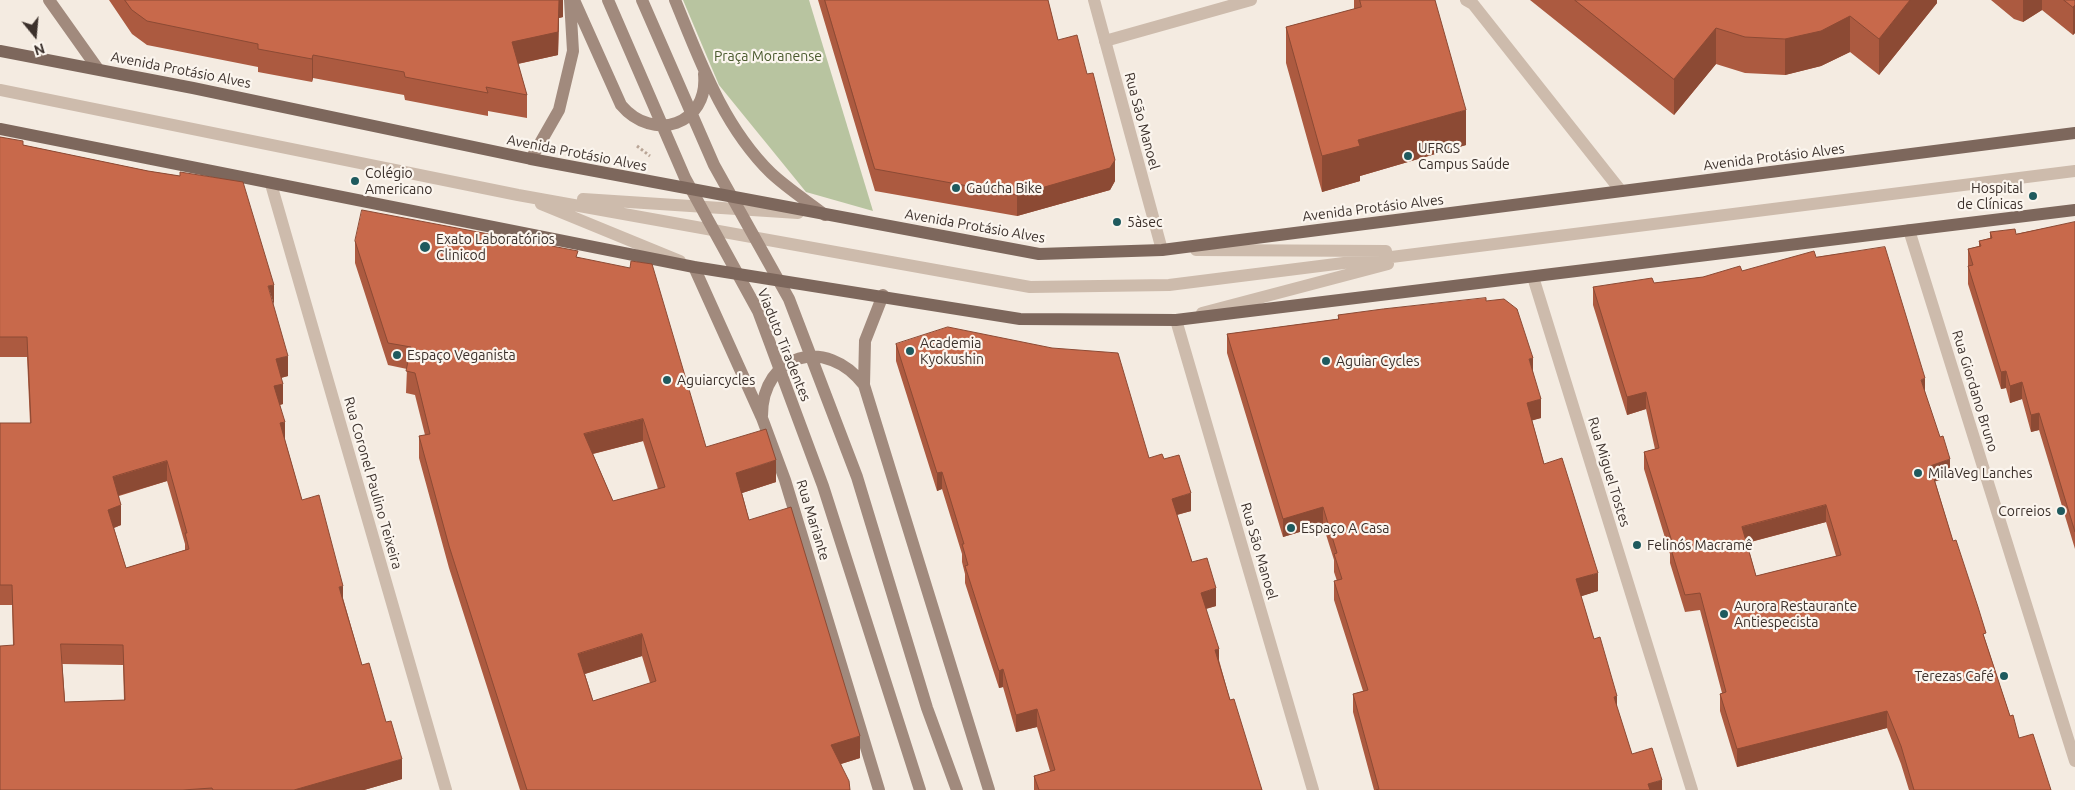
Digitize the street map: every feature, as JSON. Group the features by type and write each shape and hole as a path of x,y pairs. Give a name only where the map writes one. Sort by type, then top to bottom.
{"main road":[{"path":"49,0 98,69"},
{"path":"531,159 559,110 573,51 570,0"},
{"path":"574,0 621,105 630,116 643,123 657,127 671,125 684,119 695,110 704,91 704,70"},
{"name":"Viaduto Tiradentes","path":"608,0 685,178 758,311 823,486 920,790"},
{"name":"Viaduto Tiradentes","path":"642,0 714,165 789,299 857,477 927,708 957,790"},
{"path":"675,0 704,70 733,126 771,173 825,215"},
{"name":"Avenida Protásio Alves","path":"0,50 531,159 1039,254 1162,250 2075,133"},
{"path":"0,129 694,267 883,295 1020,319 1176,320 2075,210"},
{"name":"Rua Mariante","path":"694,267 762,418 785,480 879,790"},
{"path":"883,295 865,342 864,385 989,790"},
{"path":"762,418 762,401 772,378 791,362 807,356 824,357 840,362 854,372 864,385"}],"street":[{"name":"Rua São Manoel","path":"1094,0 1162,250"},
{"path":"1105,41 1251,0"},
{"path":"1466,0 1474,4 1621,191"},
{"path":"0,90 518,194 1030,287 1169,285 2075,171"},
{"name":"Rua Coronel Paulino Teixeira","path":"271,184 446,790"},
{"path":"518,194 825,215"},
{"path":"518,194 694,267"},
{"name":"Rua Giordano Bruno","path":"1909,230 2075,761"},
{"path":"1162,250 1436,252"},
{"path":"1176,320 1436,252"},
{"name":"Rua Miguel Tostes","path":"1533,276 1692,790"},
{"name":"Rua São Manoel","path":"1176,320 1313,790"}],"green space":[{"name":"Praça Moranense","path":"683,0 809,0 873,211 806,192 719,85"}],"building":[{"path":"125,0 559,0 558,32 512,42 527,95 486,87 488,93 405,77 404,72 313,55 312,59 258,49 258,44 147,21 132,10"},
{"path":"825,0 1048,0 1058,40 1077,35 1087,74 1093,73 1115,160 1110,168 1017,195 875,169"},
{"path":"1360,0 1435,0 1466,110 1358,140 1360,146 1322,156 1286,27 1361,7"},
{"path":"1575,0 1910,0 1879,39 1850,16 1821,31 1785,39 1745,37 1716,28 1674,79"},
{"path":"2064,0 2075,0 2075,5 2073,7"},
{"path":"0,137 23,141 23,145 148,171 180,176 180,172 243,182 274,285 268,286 288,356 276,359 283,384 274,386 285,422 280,423 302,500 319,495 343,586 339,587 362,665 369,663 386,722 391,721 402,759 294,790 213,790 212,788 183,790 0,790 0,646 14,645 12,585 0,585 0,423 31,423 27,337 0,337","holes":["167,461 187,533 185,533 189,549 126,568 108,510 121,505 113,477","61,644 123,645 125,700 65,702"]},
{"path":"362,210 578,251 576,257 630,268 631,261 652,264 706,447 766,429 776,460 736,473 749,520 791,507 860,736 831,745 849,781 850,790 527,790 449,546 419,436 430,434 415,373 406,371 411,347 388,343 355,241","holes":["643,419 665,487 613,501 584,434","642,634 656,681 593,701 578,654"]},
{"path":"2075,222 2075,532 2039,413 2031,415 2022,382 2010,386 2006,371 2001,372 1968,266 1973,265 1968,249 1981,246 1979,241 1992,238 1990,232 2015,229 2016,234"},
{"path":"1885,247 1925,378 1921,380 1940,437 1943,436 1950,459 1930,466 1953,541 1956,540 1978,607 1986,633 1983,634 2010,716 2013,715 2019,738 2033,734 2051,790 1914,790 1901,746 1887,711 1737,749 1720,694 1726,692 1700,593 1685,595 1670,546 1673,545 1644,452 1659,448 1646,392 1627,397 1593,287 1652,278 1654,283 1703,277 1740,266 1742,271 1814,251 1816,257","holes":["1826,505 1841,555 1756,576 1742,527"]},
{"path":"1486,298 1486,301 1504,299 1517,309 1533,358 1529,359 1541,399 1527,403 1544,464 1562,458 1598,573 1576,579 1594,639 1600,637 1617,696 1614,697 1632,754 1652,748 1662,780 1648,784 1650,790 1376,790 1379,789 1353,694 1368,690 1334,581 1342,579 1334,554 1337,553 1323,507 1283,519 1227,334 1339,319 1338,315"},
{"path":"948,327 1052,348 1118,353 1149,458 1162,454 1164,459 1179,455 1191,493 1172,499 1192,562 1207,558 1216,588 1201,593 1219,649 1215,650 1230,700 1234,699 1262,790 1039,790 1034,776 1055,770 1037,709 1016,715 1003,669 999,671 965,566 968,565 962,544 964,544 942,472 937,473 896,344"}],"place":[{"name":"UFRGS Campus Saúde","path":"1408,156"},
{"name":"Colégio Americano","path":"355,181"},
{"name":"Gaúcha Bike","path":"956,188"},
{"name":"Hospital de Clínicas","path":"2033,196"},
{"name":"5àsec","path":"1117,222"},
{"name":"Exato Laboratórios Clinicod","path":"425,247"},
{"name":"Academia Kyokushin","path":"910,351"},
{"name":"Espaço Veganista","path":"397,355"},
{"name":"Aguiar Cycles","path":"1326,361"},
{"name":"Aguiarcycles","path":"667,380"},
{"name":"MilaVeg Lanches","path":"1918,473"},
{"name":"Correios","path":"2061,511"},
{"name":"Espaço A Casa","path":"1291,528"},
{"name":"Felinós Macramê","path":"1637,545"},
{"name":"Aurora Restaurante Antiespecista","path":"1724,614"},
{"name":"Terezas Café","path":"2004,676"}]}
